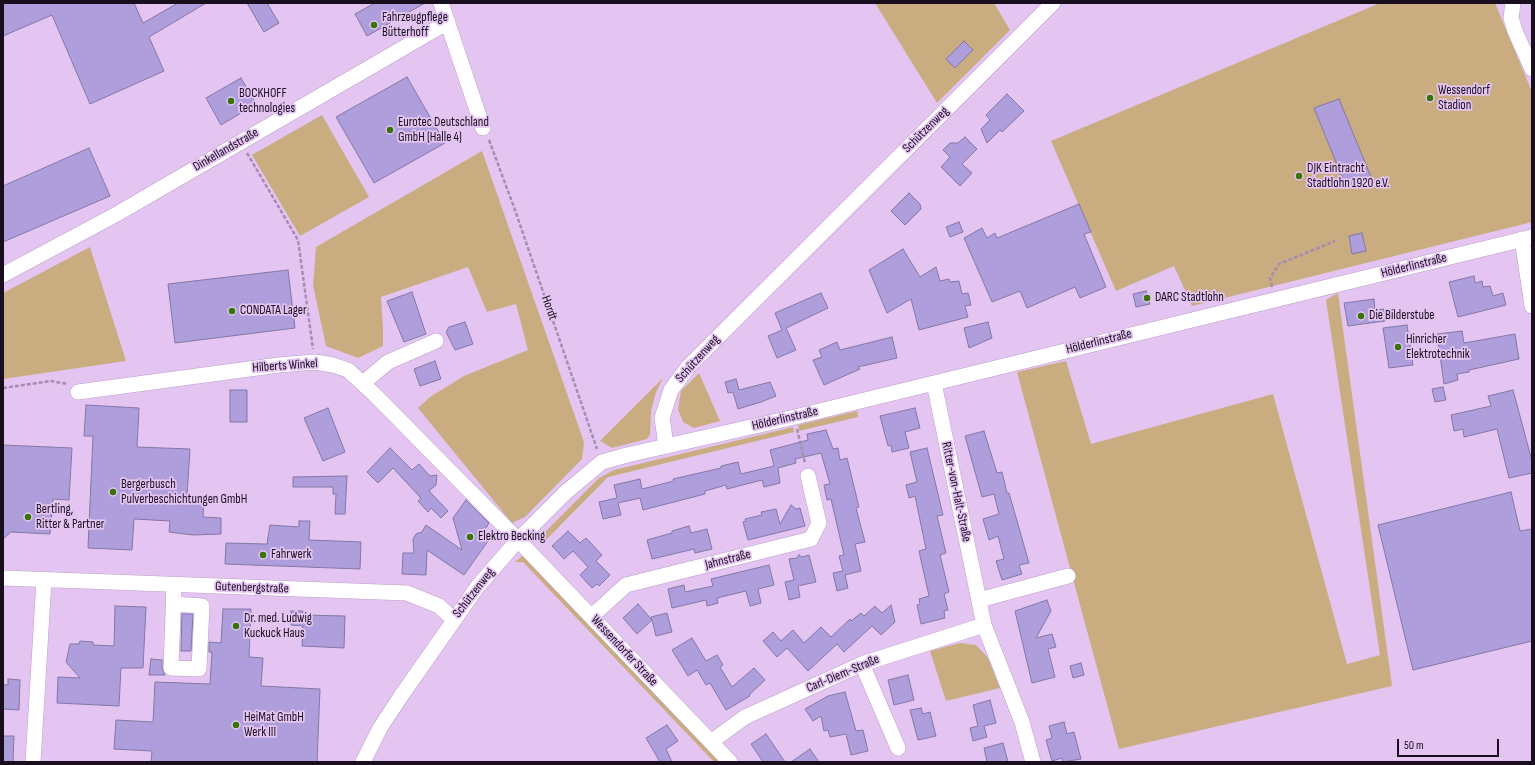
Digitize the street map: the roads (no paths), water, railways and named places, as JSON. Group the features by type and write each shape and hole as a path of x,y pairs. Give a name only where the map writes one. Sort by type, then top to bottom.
{"street":[{"path":"441,3 486,134"},
{"name":"Schützenweg","path":"363,762 384,722 453,620 518,540 566,492 602,462 666,445 662,418 670,390 688,367 1053,3"},
{"path":"1513,3 1511,18 1515,31 1532,69"},
{"name":"Dinkellandstraße","path":"3,275 68,241 448,22"},
{"path":"1527,238 1532,306"},
{"name":"Hölderlinstraße","path":"666,445 795,417 1527,238"},
{"path":"363,383 388,362 436,341"},
{"name":"Hilberts Winkel","path":"78,392 279,365 314,362 333,365 348,370 363,383 518,540"},
{"name":"Ritter-von-Halt-Straße","path":"934,383 984,625 1022,722 1034,762"},
{"name":"Jahnstraße","path":"592,616 626,585 811,539 819,523 808,476"},
{"name":"Wessendorfer Straße","path":"518,540 730,762"},
{"path":"979,600 1068,576"},
{"name":"Gutenbergstraße","path":"3,578 407,593 439,606 453,620"},
{"path":"33,762 44,580"},
{"path":"174,585 174,604"},
{"name":"Carl-Diem-Straße","path":"711,742 745,717 862,664 984,625"},
{"path":"862,664 898,748"}],"place":[{"name":"Fahrzeugpflege Bütterhoff","path":"374,25"},
{"name":"Wessendorf Stadion","path":"1430,98"},
{"name":"BOCKHOFF technologies","path":"231,101"},
{"name":"Eurotec Deutschland GmbH (Halle 4)","path":"390,130"},
{"name":"DJK Eintracht Stadtlohn 1920 e.V.","path":"1299,176"},
{"name":"DARC Stadtlohn","path":"1147,298"},
{"name":"CONDATA Lager","path":"232,311"},
{"name":"Die Bilderstube","path":"1361,316"},
{"name":"Hinricher Elektrotechnik","path":"1398,347"},
{"name":"Bergerbusch Pulverbeschichtungen GmbH","path":"113,492"},
{"name":"Bertling, Ritter & Partner","path":"28,517"},
{"name":"Elektro Becking","path":"470,537"},
{"name":"Fahrwerk","path":"263,555"},
{"name":"Dr. med. Ludwig Kuckuck Haus","path":"236,626"},
{"name":"HeiMat GmbH Werk III","path":"236,725"}]}
